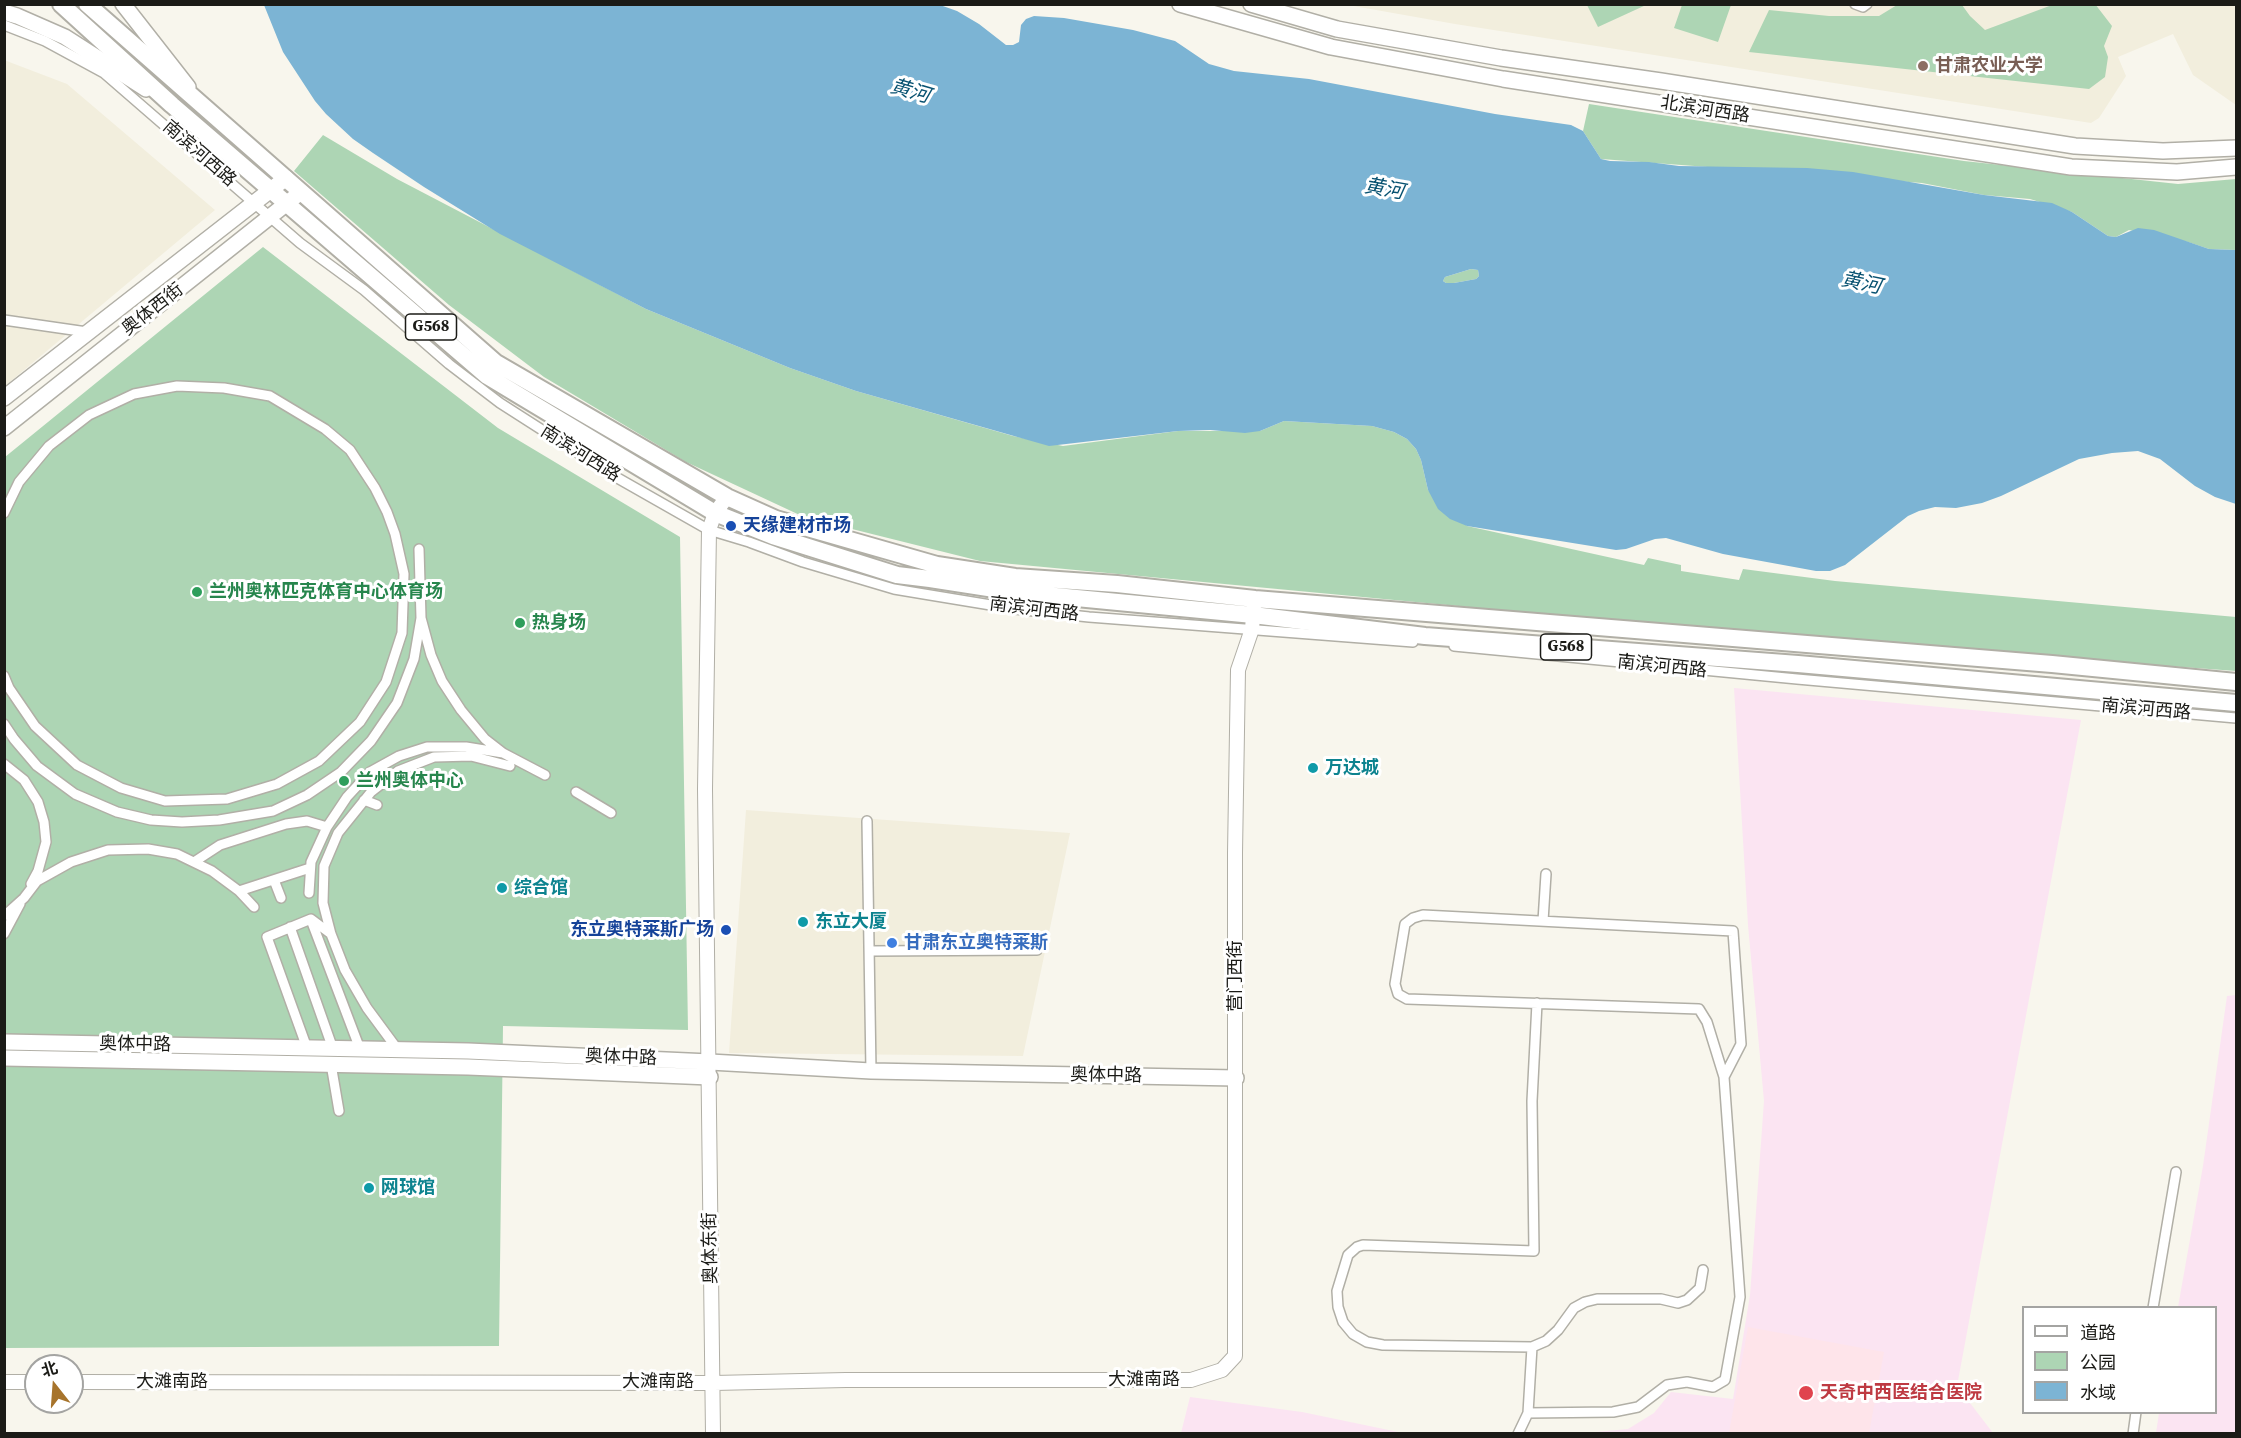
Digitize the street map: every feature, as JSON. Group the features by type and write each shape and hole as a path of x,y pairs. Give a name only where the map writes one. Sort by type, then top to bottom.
{"highway":[{"name":"南滨河西路","path":"61,4 172,105 487,376 715,513 773,536 897,575 1014,592 1253,615 1424,640 1798,664 2236,703"},
{"name":"南滨河西路","path":"87,4 496,363 728,497 776,519 937,565 1015,577 1117,584 1253,615 1426,612 2052,664 2236,682"}],"main road":[{"name":"北滨河西路","path":"1180,4 1331,47 1601,94 2071,167 2177,172 2236,166"},
{"name":"北滨河西路","path":"1251,4 1337,29 1501,58 1605,72 2075,146 2163,152 2236,148"},
{"path":"123,5 205,108"},
{"path":"4,12 65,37 172,105"},
{"path":"1601,94 1605,72"},
{"name":"奥体西街","path":"4,398 286,178"},
{"name":"奥体西街","path":"4,428 302,192"},
{"name":"奥体中路","path":"4,1042 307,1048 332,1056 360,1049 468,1051 871,1071 1236,1078"},
{"name":"奥体中路","path":"4,1058 332,1056 468,1067 710,1077"}],"street":[{"path":"1855,4 1863,7 1867,4"},
{"name":"南滨河西路","path":"4,25 45,41 104,73 300,243 364,291 449,364 500,403 614,476 709,530 803,562 894,589 1015,609 1079,616 1253,615"},
{"path":"4,320 87,333"},
{"path":"4,513 19,482 49,446 89,415 134,394 177,386 224,388 270,396 326,429 350,450 375,488 387,512 395,534 404,574 402,633 386,682 360,722 319,760 277,784 227,799 165,801 121,788 77,765 35,726 9,688 4,676"},
{"name":"奥体东街","path":"713,1434 705,789 709,530 715,513 728,497"},
{"path":"4,724 37,766 75,794 117,812 151,820 182,822 228,819 273,811 307,795 341,772 372,741 397,703 414,659 421,618 419,549"},
{"path":"1424,640 1426,612"},
{"name":"营门西街","path":"1235,1356 1235,853 1238,670 1253,615"},
{"path":"421,618 431,655 442,681 467,717 485,739 504,753 545,775"},
{"name":"南滨河西路","path":"1424,640 1785,678 2236,718"},
{"path":"309,893 311,862 327,826 347,797 370,772 399,756 427,747 466,747 504,753"},
{"path":"398,1050 367,1008 345,970 331,934 323,903 324,866 338,833 371,792 398,771 434,757 471,756 510,766"},
{"path":"4,764 24,780 38,802 44,822 46,842 38,871 4,934"},
{"path":"576,792 611,813"},
{"path":"364,800 377,805"},
{"path":"194,862 220,845 286,824 307,821 327,826"},
{"path":"867,821 871,1071"},
{"path":"4,916 24,898 37,880 71,862 108,850 148,849 177,854 212,871 239,891 254,907"},
{"path":"239,891 310,868"},
{"path":"1543,921 1546,874"},
{"path":"274,880 281,898"},
{"path":"1528,1413 1613,1412 1638,1407 1667,1386 1687,1382 1713,1387 1725,1380 1740,1298 1724,1077 1707,1022 1699,1009 1407,999 1398,994 1395,984 1405,924 1413,918 1424,915 1734,932 1741,1044 1724,1077"},
{"path":"311,919 331,934"},
{"path":"307,1048 267,937 311,919"},
{"path":"311,919 360,1049"},
{"path":"290,927 332,1056 339,1111"},
{"path":"870,951 1037,950"},
{"path":"1537,1003 1532,1101 1534,1251 1363,1245 1348,1254 1337,1291 1338,1307 1343,1322 1353,1334 1367,1342 1383,1345 1532,1347 1546,1341 1558,1330 1574,1308 1585,1302 1597,1299 1661,1299 1678,1303 1687,1300 1700,1288 1703,1270"},
{"path":"2153,1306 2176,1172"},
{"path":"1518,1434 1528,1413 1532,1347"},
{"name":"大滩南路","path":"84,1382 714,1383 846,1380 1191,1380 1222,1370 1235,1356"},
{"path":"4,1382 24,1382"},
{"path":"2133,1434 2136,1414"}],"shaded area":[{"name":"甘肃农业大学","path":"1348,5 2236,5 2236,105 2193,75 2173,34 2118,57 2126,76 2099,118 2091,123 1455,24"},
{"path":"4,60 67,84 215,210 5,386"},
{"path":"1734,688 2081,720 1957,1386 1993,1433 1574,1434 1628,1429 1654,1413 1671,1392 1733,1399 1750,1295 1764,1101 1748,925"},
{"name":"甘肃东立奥特莱斯","path":"746,810 1070,833 1023,1056 729,1053"},
{"path":"2236,995 2236,1433 2156,1433 2159,1414 2217,1414 2217,1306 2178,1306 2203,1166 2227,996"},
{"name":"天奇中西医结合医院","path":"1748,1327 1884,1352 1869,1433 1729,1433"},
{"path":"1190,1397 1302,1412 1403,1433 1181,1433"}],"green space":[{"path":"2095,4 2112,26 2104,46 2108,57 2105,77 2089,89 1749,52 1769,10 1829,16 1879,16 1897,5 1962,5 1985,30 2052,5"},
{"path":"1587,5 1646,5 1598,27"},
{"path":"1682,5 1731,5 1718,42 1674,28"},
{"path":"1589,104 1964,161 2178,184 2236,179 2236,250 2209,249 2188,242 2129,230 2116,237 2108,236 2072,212 2030,199 1984,195 1922,183 1601,159 1583,131"},
{"path":"323,135 397,179 646,309 790,368 856,391 1013,436 1063,446 1178,431 1260,431 1284,421 1372,426 1394,432 1407,439 1416,449 1421,460 1428,490 1467,526 1644,565 1648,558 1681,565 1681,571 1739,580 1743,569 1835,581 2236,617 2236,671 1830,641 980,561 804,517 686,462 544,377 449,305 294,171"},
{"name":"兰州奥体中心","path":"263,247 498,428 680,537 688,1030 503,1026 499,1346 5,1348 5,457"},
{"path":"1471,269 1478,270 1479,276 1476,279 1454,283 1443,281 1445,277"}],"water":[{"name":"黄河","path":"264,5 940,5 957,11 979,24 1006,45 1019,42 1021,25 1026,19 1034,16 1064,18 1133,30 1175,41 1209,64 1234,71 1309,79 1495,114 1571,125 1583,131 1601,159 1610,161 1649,162 1679,166 1807,168 1853,172 1984,195 2052,203 2072,212 2108,236 2116,237 2138,228 2154,230 2209,249 2236,250 2236,504 2215,497 2195,486 2160,459 2138,451 2112,453 2079,459 1982,503 1956,508 1935,507 1919,511 1908,516 1845,565 1830,571 1816,571 1723,554 1666,538 1616,550 1467,526 1450,519 1438,509 1428,490 1421,460 1416,449 1407,439 1394,432 1372,426 1284,421 1260,431 1245,433 1210,430 1178,431 1049,446 856,391 790,368 646,309 500,234 353,139 315,101 283,52","holes":["1471,269 1478,270 1479,276 1476,279 1454,283 1443,281 1445,277"]}],"place":[{"name":"甘肃农业大学","path":"1923,66"},
{"name":"天缘建材市场","path":"731,526"},
{"name":"兰州奥林匹克体育中心体育场","path":"197,592"},
{"name":"热身场","path":"520,623"},
{"name":"万达城","path":"1313,768"},
{"name":"兰州奥体中心","path":"344,781"},
{"name":"综合馆","path":"502,888"},
{"name":"东立大厦","path":"803,922"},
{"name":"东立奥特莱斯广场","path":"726,930"},
{"name":"甘肃东立奥特莱斯","path":"892,943"},
{"name":"网球馆","path":"369,1188"},
{"name":"天奇中西医结合医院","path":"1806,1393"}]}
